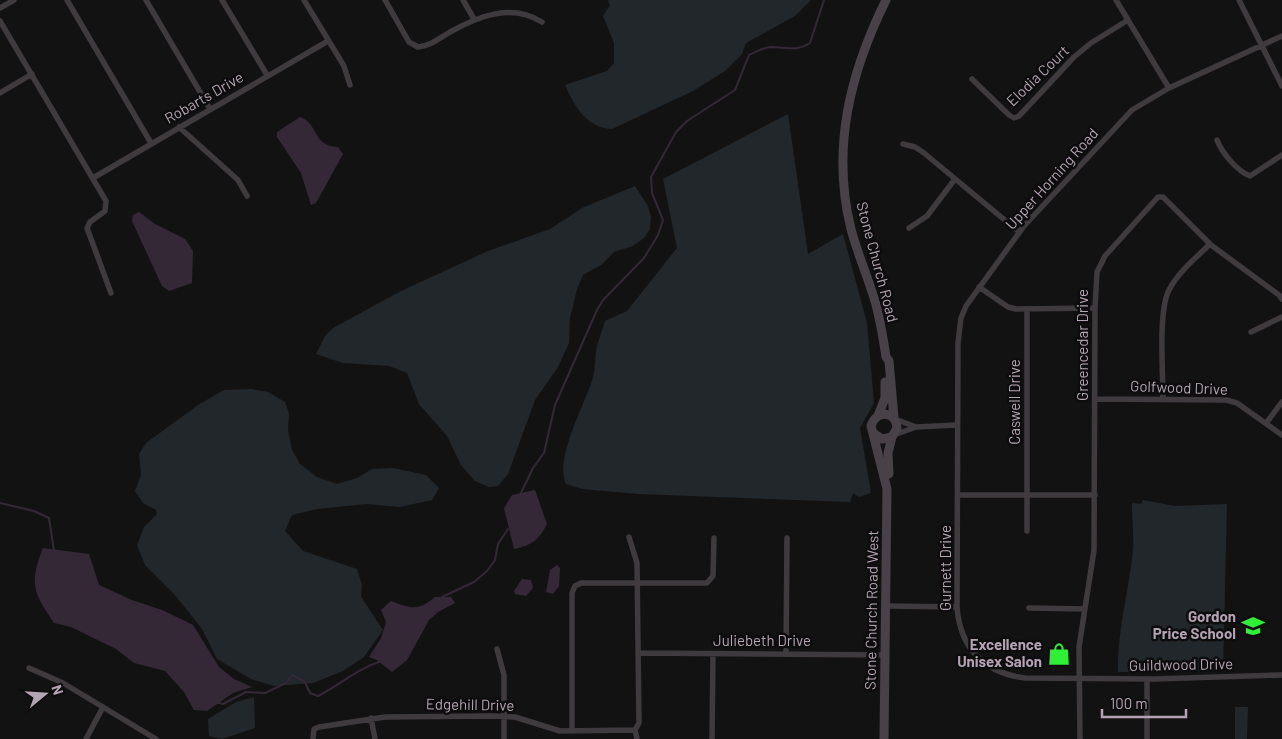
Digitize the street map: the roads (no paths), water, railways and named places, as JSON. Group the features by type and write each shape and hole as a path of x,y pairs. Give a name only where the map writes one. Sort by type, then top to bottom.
{"main road":[{"name":"Stone Church Road","path":"886,0 854,76 844,132 843,179 851,229 878,314 886,358 889,361 894,419"},
{"name":"Stone Church Road","path":"878,416 885,398 883,361 886,358"},
{"path":"886,414 894,419 897,426 888,448 889,475 886,481 872,424 878,416 886,414"},
{"path":"873,434 882,439 893,436"},
{"name":"Stone Church Road West","path":"884,739 886,481"}],"street":[{"path":"0,8 14,0"},
{"path":"67,0 151,143"},
{"path":"146,0 210,109"},
{"path":"222,0 267,75"},
{"path":"304,0 344,66 350,85"},
{"path":"385,0 409,42 418,48 429,44 474,19 506,12 523,13 542,22"},
{"path":"462,0 474,19"},
{"path":"1116,0 1169,88"},
{"path":"1239,0 1282,86"},
{"name":"Elodia Court","path":"972,79 1014,118 1019,116 1074,57 1091,43 1128,20"},
{"path":"0,21 93,178 107,206 104,213 90,222 87,232 111,293"},
{"name":"Upper Horning Road","path":"957,426 958,343 961,318 979,287 1019,232 1132,110 1169,88 1282,36"},
{"name":"Robarts Drive","path":"93,178 328,41"},
{"path":"0,93 32,74"},
{"path":"179,127 238,180 247,196"},
{"path":"1217,140 1220,147 1242,173 1250,176 1282,155"},
{"path":"903,144 916,147 1019,232"},
{"path":"909,228 927,216 955,179"},
{"name":"Greencedar Drive","path":"1080,739 1080,647 1094,550 1095,308 1097,272 1104,256 1158,197 1163,197 1210,244 1280,295 1282,300"},
{"path":"1163,398 1164,307 1168,291 1181,274 1210,244"},
{"path":"979,287 1008,307 1028,309 1095,308"},
{"name":"Caswell Drive","path":"1027,531 1028,309"},
{"path":"1251,332 1282,317"},
{"name":"Golfwood Drive","path":"1095,399 1163,398 1226,400 1237,403 1267,422 1282,435"},
{"path":"1267,422 1282,402"},
{"path":"894,419 916,427"},
{"path":"893,436 916,427 957,426"},
{"name":"Gurnett Drive","path":"957,426 957,606 958,621 966,641 978,658 992,670 1007,676 1025,678 1081,678"},
{"path":"958,495 1095,495"},
{"path":"630,537 637,556 638,583 639,723 635,730 637,739"},
{"path":"572,731 572,593 575,586 581,583 708,582 713,574 714,538"},
{"path":"786,654 787,538"},
{"path":"886,606 957,606"},
{"path":"1029,608 1085,609"},
{"path":"496,649 504,675 504,739"},
{"name":"Juliebeth Drive","path":"639,653 885,655"},
{"path":"712,739 713,654"},
{"path":"29,668 63,683 156,739"},
{"name":"Guildwood Drive","path":"1081,678 1148,679 1282,675"},
{"path":"1146,739 1148,679"},
{"path":"86,739 103,707"},
{"name":"Edgehill Drive","path":"313,739 314,729 319,726 371,718 504,717 523,719 547,729 572,731 635,730"},
{"path":"371,718 375,739"}],"waterway":[{"path":"520,495 533,468 544,453 555,405 597,310 603,300 644,258 658,235 663,220 652,193 651,177 676,132 687,121 735,90 749,55 768,47 795,48 810,43 824,0"},
{"path":"0,503 34,511 49,518 54,551"},
{"path":"442,597 474,582 487,571 495,560 498,544 508,529"},
{"path":"215,702 223,704 246,692 265,693 286,683 292,675 305,682 310,693 318,696 357,672 382,661"}],"place":[{"name":"Gordon Price School","path":"1253,626"},
{"name":"Excellence Unisex Salon","path":"1059,654"}]}
